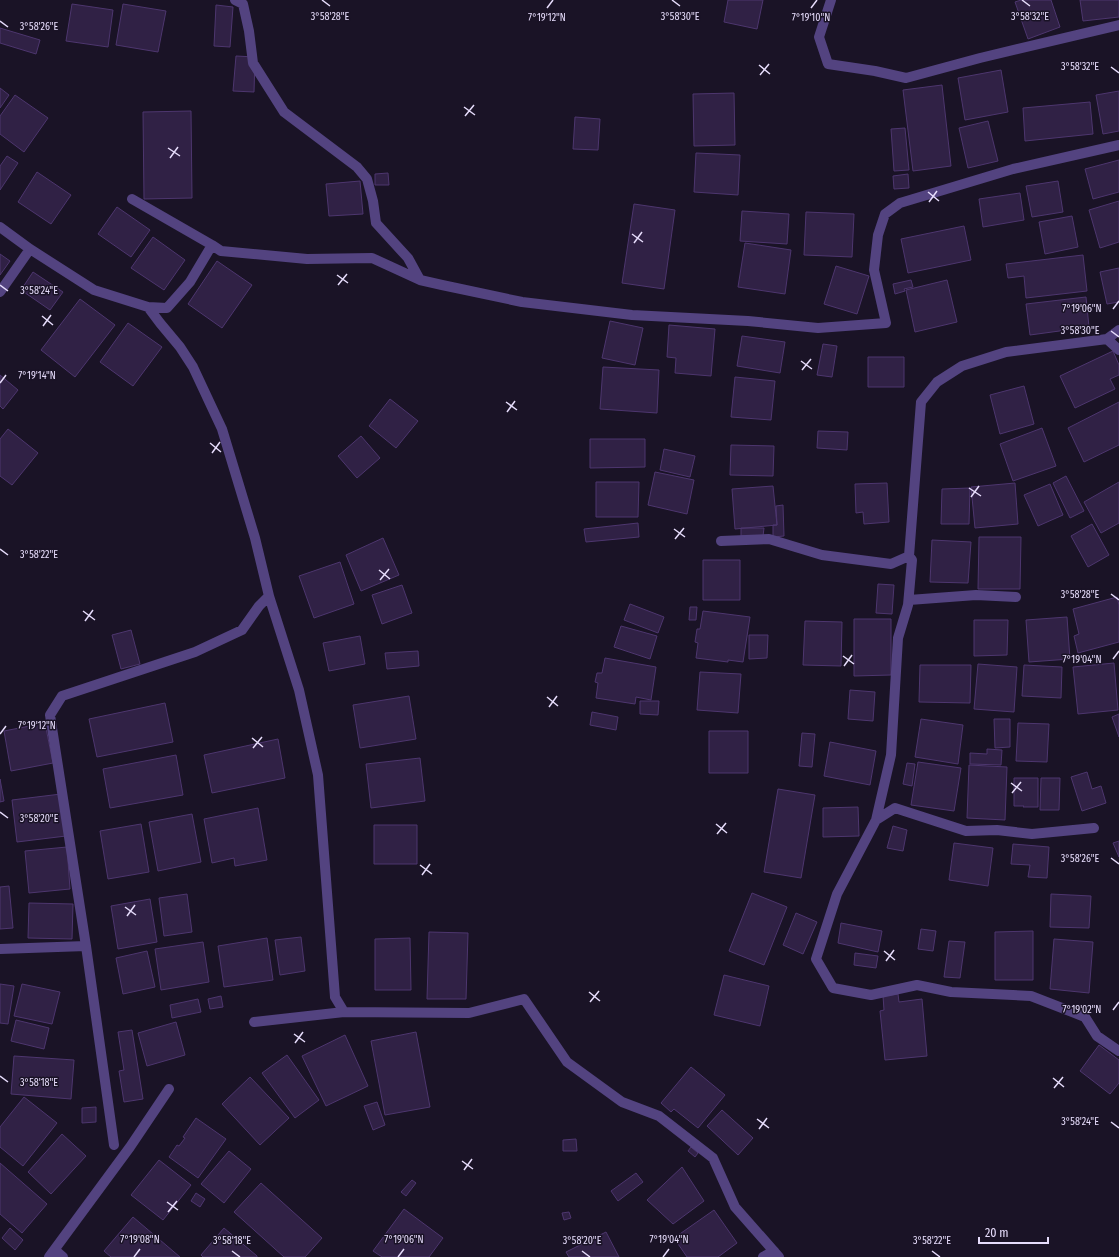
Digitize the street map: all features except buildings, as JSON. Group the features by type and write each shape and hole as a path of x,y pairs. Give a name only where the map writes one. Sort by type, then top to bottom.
{"street":[{"path":"235,0 243,4 249,31 253,63 284,112 357,167 367,179 373,200 376,223 408,258 420,280"},
{"path":"831,0 819,37 828,64 875,71 906,78 980,58 1119,25"},
{"path":"132,199 212,244 221,251 307,259 372,258 420,280 522,302 632,315 748,321 818,328 886,323 874,270 878,235 885,214 900,203 998,174 1119,145"},
{"path":"0,226 30,249 94,290 148,307 167,308 190,282 212,244"},
{"path":"0,292 30,249"},
{"path":"148,307 180,347 193,367 222,429 255,538 269,596 299,690 318,775 334,997 344,1012"},
{"path":"1119,330 1107,339 1006,352 962,366 937,382 921,402 909,556 912,560 909,600 898,638 891,755 876,820 837,894 816,959 833,988 871,995 917,985 951,992 1031,996 1085,1017 1097,1036 1119,1051"},
{"path":"1107,339 1119,350"},
{"path":"721,541 768,539 822,555 891,564 909,556"},
{"path":"909,600 976,595 1016,597"},
{"path":"114,1145 86,946 50,715 62,696 194,652 242,630 269,596"},
{"path":"876,820 895,808 966,831 997,830 1032,834 1094,828"},
{"path":"0,949 86,946"},
{"path":"254,1022 344,1012 469,1013 524,999 566,1062 622,1102 659,1116 713,1158 735,1207 776,1254 763,1257"},
{"path":"63,1257 52,1253 130,1147 170,1089"}]}
